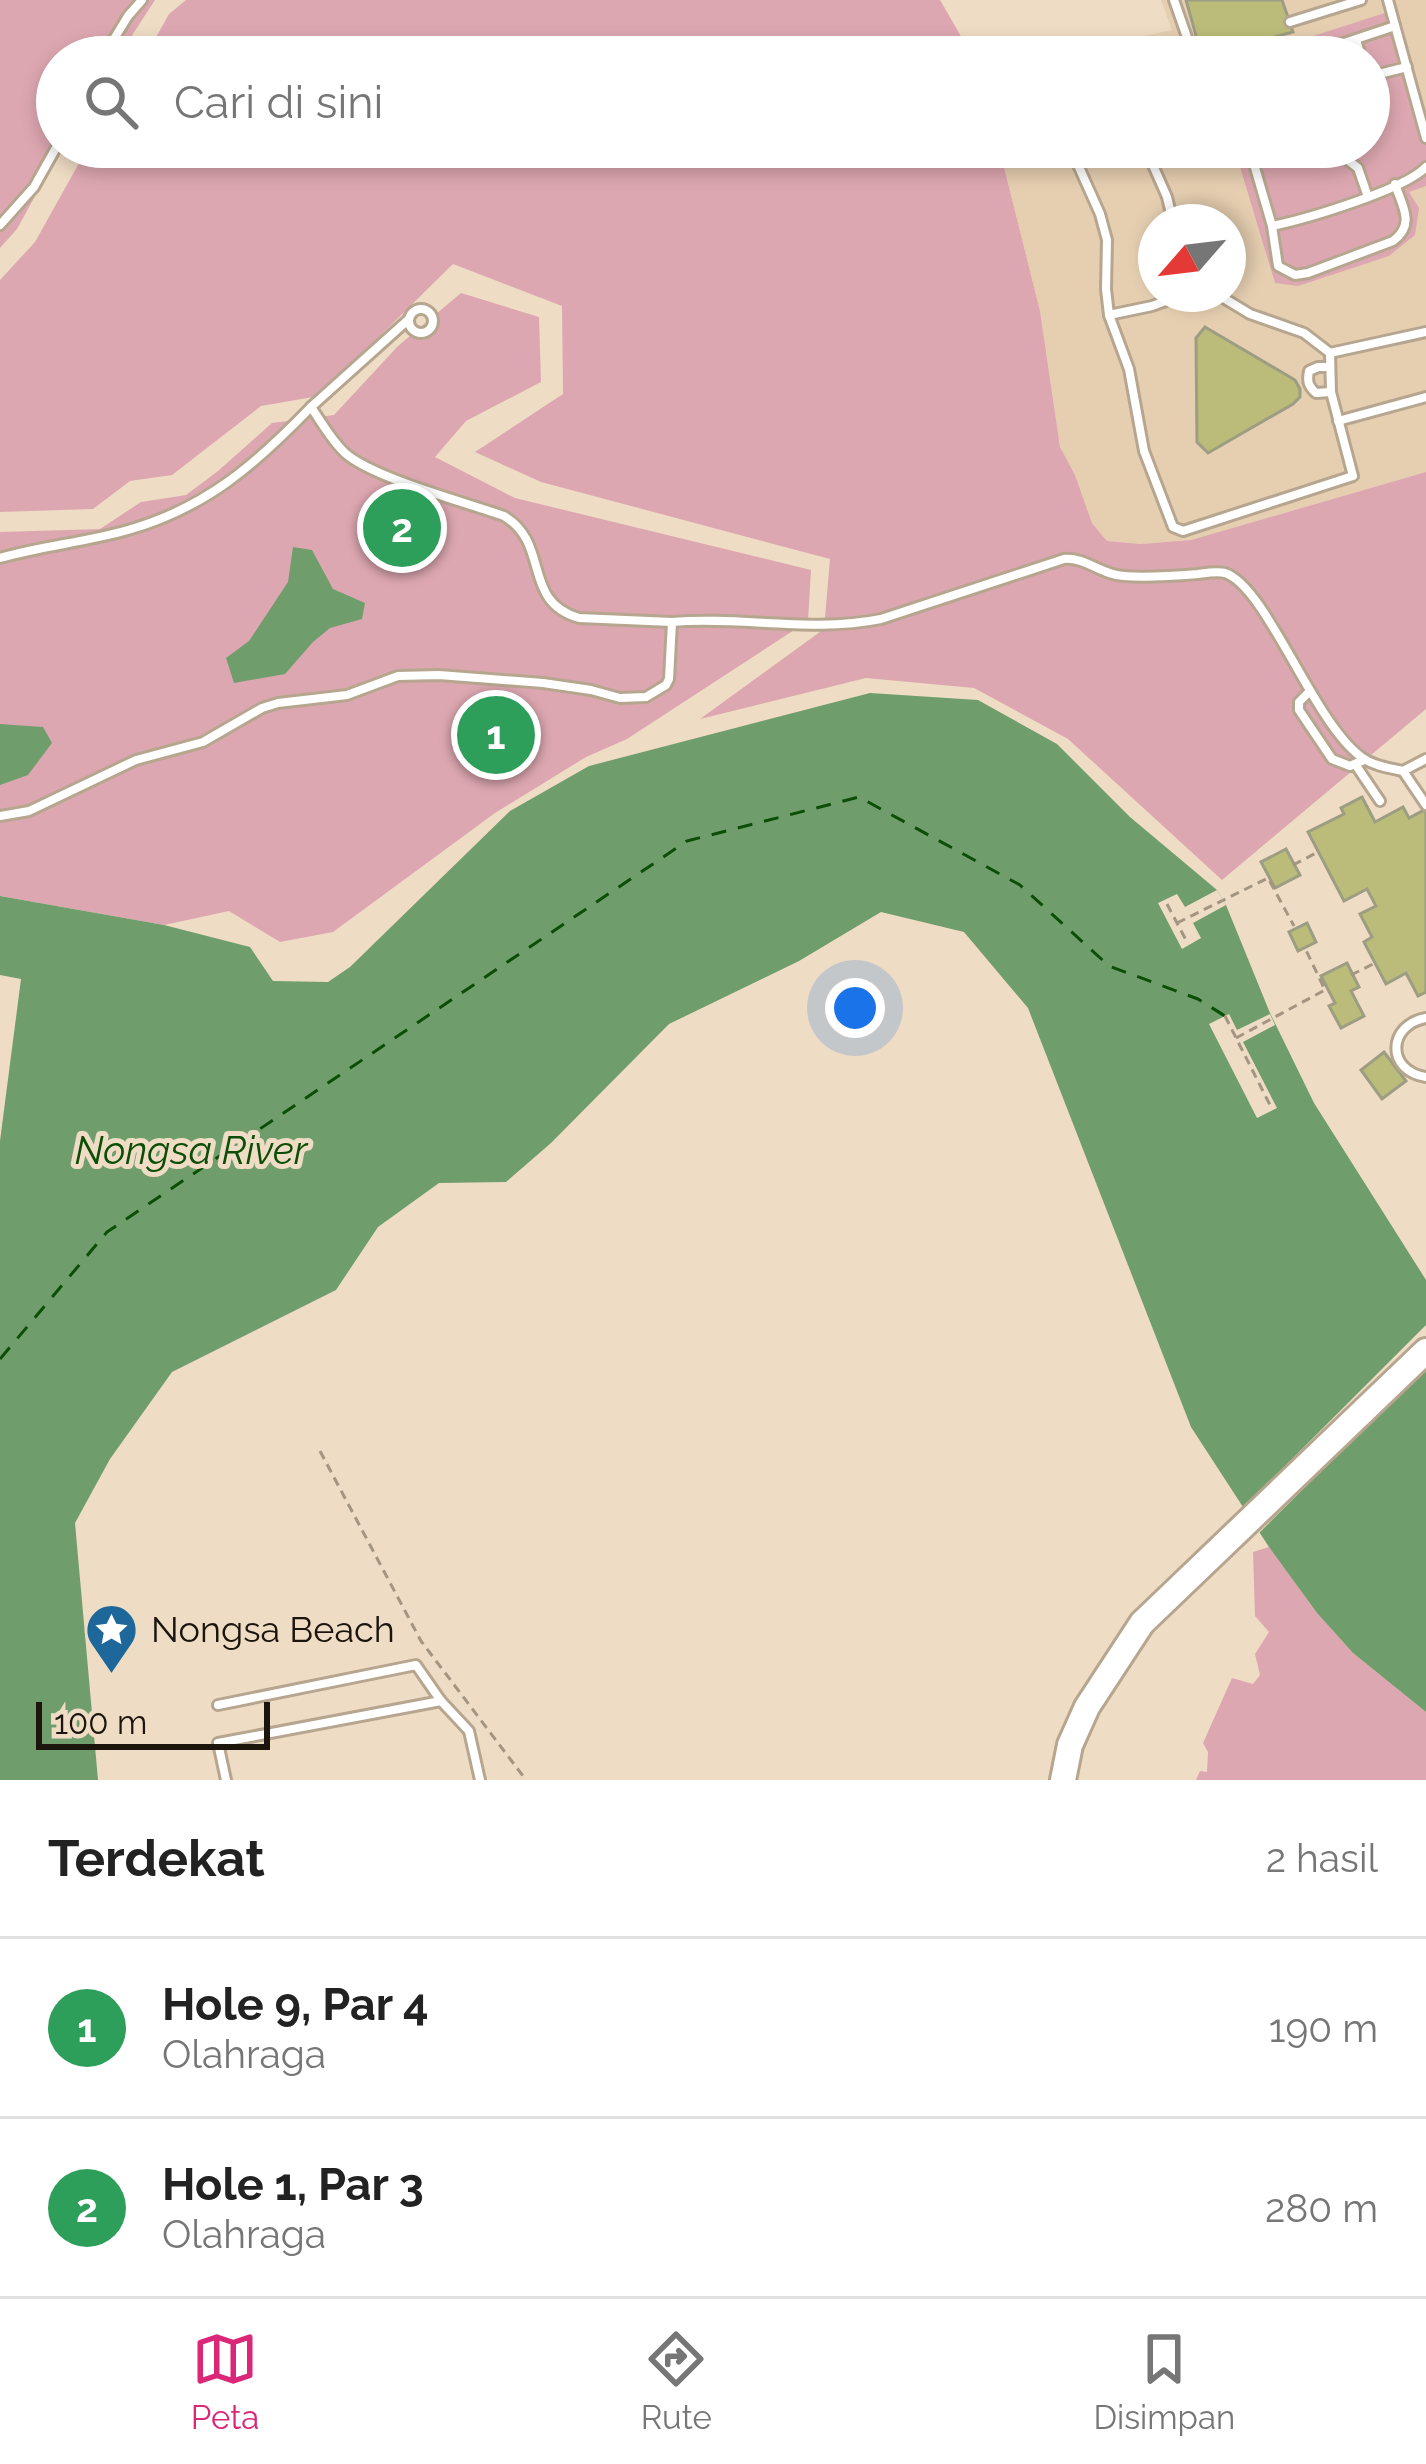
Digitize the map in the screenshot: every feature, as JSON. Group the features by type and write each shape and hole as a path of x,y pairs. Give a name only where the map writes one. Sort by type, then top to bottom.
{"highway":[{"path":"1063,1780 1070,1744 1087,1707 1142,1623 1426,1351"}],"lane":[{"path":"116,36 142,0"},
{"path":"1174,0 1187,36"},
{"path":"1290,22 1361,0"},
{"path":"1388,0 1426,138"},
{"path":"1367,36 1395,26"},
{"path":"1390,71 1407,67"},
{"path":"1272,226 1368,197 1415,176 1426,166"},
{"path":"0,225 45,168"},
{"path":"1079,168 1107,240 1109,315 1129,369 1144,452 1173,527 1183,531 1353,476 1331,392 1330,353"},
{"path":"1154,168 1169,204"},
{"path":"1255,168 1278,266 1294,275 1401,235 1406,218 1395,184"},
{"path":"1358,168 1368,197"},
{"path":"1109,315 1138,309"},
{"path":"1246,312 1304,333 1330,353 1426,332"},
{"path":"0,558 126,531 203,500 234,479 409,319"},
{"path":"1328,367 1310,371 1307,379 1316,393 1331,392"},
{"path":"1338,421 1426,397"},
{"path":"311,407 356,461 515,522 532,545 538,578 550,600 579,618 830,626 881,619 1064,559 1076,558 1096,570 1133,577 1223,572 1256,602 1308,693 1359,762 1380,801"},
{"path":"0,816 29,811 136,760 203,742 262,708 347,695 398,676 543,683 620,698 646,697 666,686 669,679 672,622"},
{"path":"1308,693 1298,705 1301,715 1332,759 1342,765 1359,762 1402,771 1426,760"},
{"path":"1402,771 1426,805"},
{"path":"1426,1018 1404,1028 1396,1049 1407,1070 1426,1077"},
{"path":"218,1705 416,1664 469,1731 480,1780"},
{"path":"226,1780 218,1743 441,1701"}],"path":[{"path":"1293,865 1318,852"},
{"path":"1177,923 1268,878 1294,926"},
{"path":"1166,904 1187,943"},
{"path":"1236,1038 1325,989 1304,946"},
{"path":"1351,976 1375,963"},
{"path":"1225,1016 1271,1107"},
{"path":"320,1451 421,1641 526,1780"}],"shaded area":[{"path":"0,0 155,0 132,36 36,36 36,168 50,168 17,229 0,248"},
{"path":"186,0 940,0 961,36 157,36 169,14"},
{"path":"1161,0 1426,0 1426,472 1191,540 1107,541 1092,523 1060,447 1040,311 1004,168 1390,168 1390,36 1144,36 1172,30"},
{"path":"1397,9 1426,118 1426,186 1409,192 1419,208 1415,235 1389,256 1298,286 1275,283 1240,168 1390,168 1390,36 1313,36"},
{"path":"76,168 1004,168 1040,311 1060,447 1092,523 1107,541 1191,540 1426,472 1426,709 1222,880 1068,739 974,688 866,678 700,719 824,629 830,559 541,482 475,452 563,394 562,306 453,264 319,396 261,406 172,475 130,481 93,509 0,512 0,280 35,242"},
{"path":"461,293 539,317 541,382 466,421 435,457 515,498 811,570 808,621 627,739 586,757 495,813 333,932 280,942 229,911 164,925 0,896 0,532 100,529 141,502 186,495 272,423 334,415 398,346"},
{"path":"1269,1547 1353,1653 1426,1712 1426,1780 1196,1780 1200,1771 1207,1772 1208,1752 1203,1743 1232,1678 1253,1684 1260,1675 1255,1654 1269,1632 1255,1616 1253,1552"}],"water":[{"path":"293,547 312,550 333,589 365,603 362,619 330,628 285,674 234,683 226,658 249,641 288,582"},
{"name":"Nongsa River","path":"870,693 978,700 1057,744 1130,817 1217,890 1226,905 1270,1013 1314,1103 1426,1280 1426,1712 1353,1653 1317,1613 1191,1427 1028,1008 964,932 881,912 799,961 669,1024 506,1182 439,1183 378,1227 336,1290 172,1372 110,1459 75,1523 98,1780 0,1780 0,1141 21,979 0,975 0,896 164,925 250,947 273,981 328,982 350,967 510,811 589,766"},
{"path":"0,724 43,727 52,743 28,775 0,785"}],"pier":[{"path":"1217,890 1226,905 1193,923 1201,938 1182,949 1158,903 1177,894 1185,907"},
{"path":"1229,1014 1237,1030 1270,1014 1275,1025 1243,1042 1277,1108 1257,1118 1209,1024"},
{"path":"1426,1325 1426,1367 1255,1537 1239,1512"}],"building":[{"path":"1186,0 1282,0 1293,32 1278,36 1196,36"},
{"path":"1205,327 1295,380 1300,389 1293,404 1208,453 1197,442 1196,338"},
{"path":"1362,797 1375,822 1403,807 1409,818 1426,809 1426,992 1418,996 1406,973 1386,984 1364,942 1372,937 1360,914 1376,906 1367,889 1344,901 1308,832 1344,814 1341,808"},
{"path":"1286,849 1300,875 1275,888 1261,862"},
{"path":"1307,923 1316,942 1298,951 1289,932"},
{"path":"1347,963 1359,987 1351,991 1364,1016 1341,1028 1321,976"},
{"path":"1384,1052 1406,1081 1382,1099 1361,1070"}],"ferry route":[{"path":"0,1359 107,1232 687,841 859,797 1020,885 1109,966 1198,999 1225,1016"}],"place":[{"name":"Hole 1, Par 3","path":"402,528"},
{"name":"Hole 9, Par 4","path":"496,735"},
{"name":"Nongsa Beach","path":"112,1675"}]}
